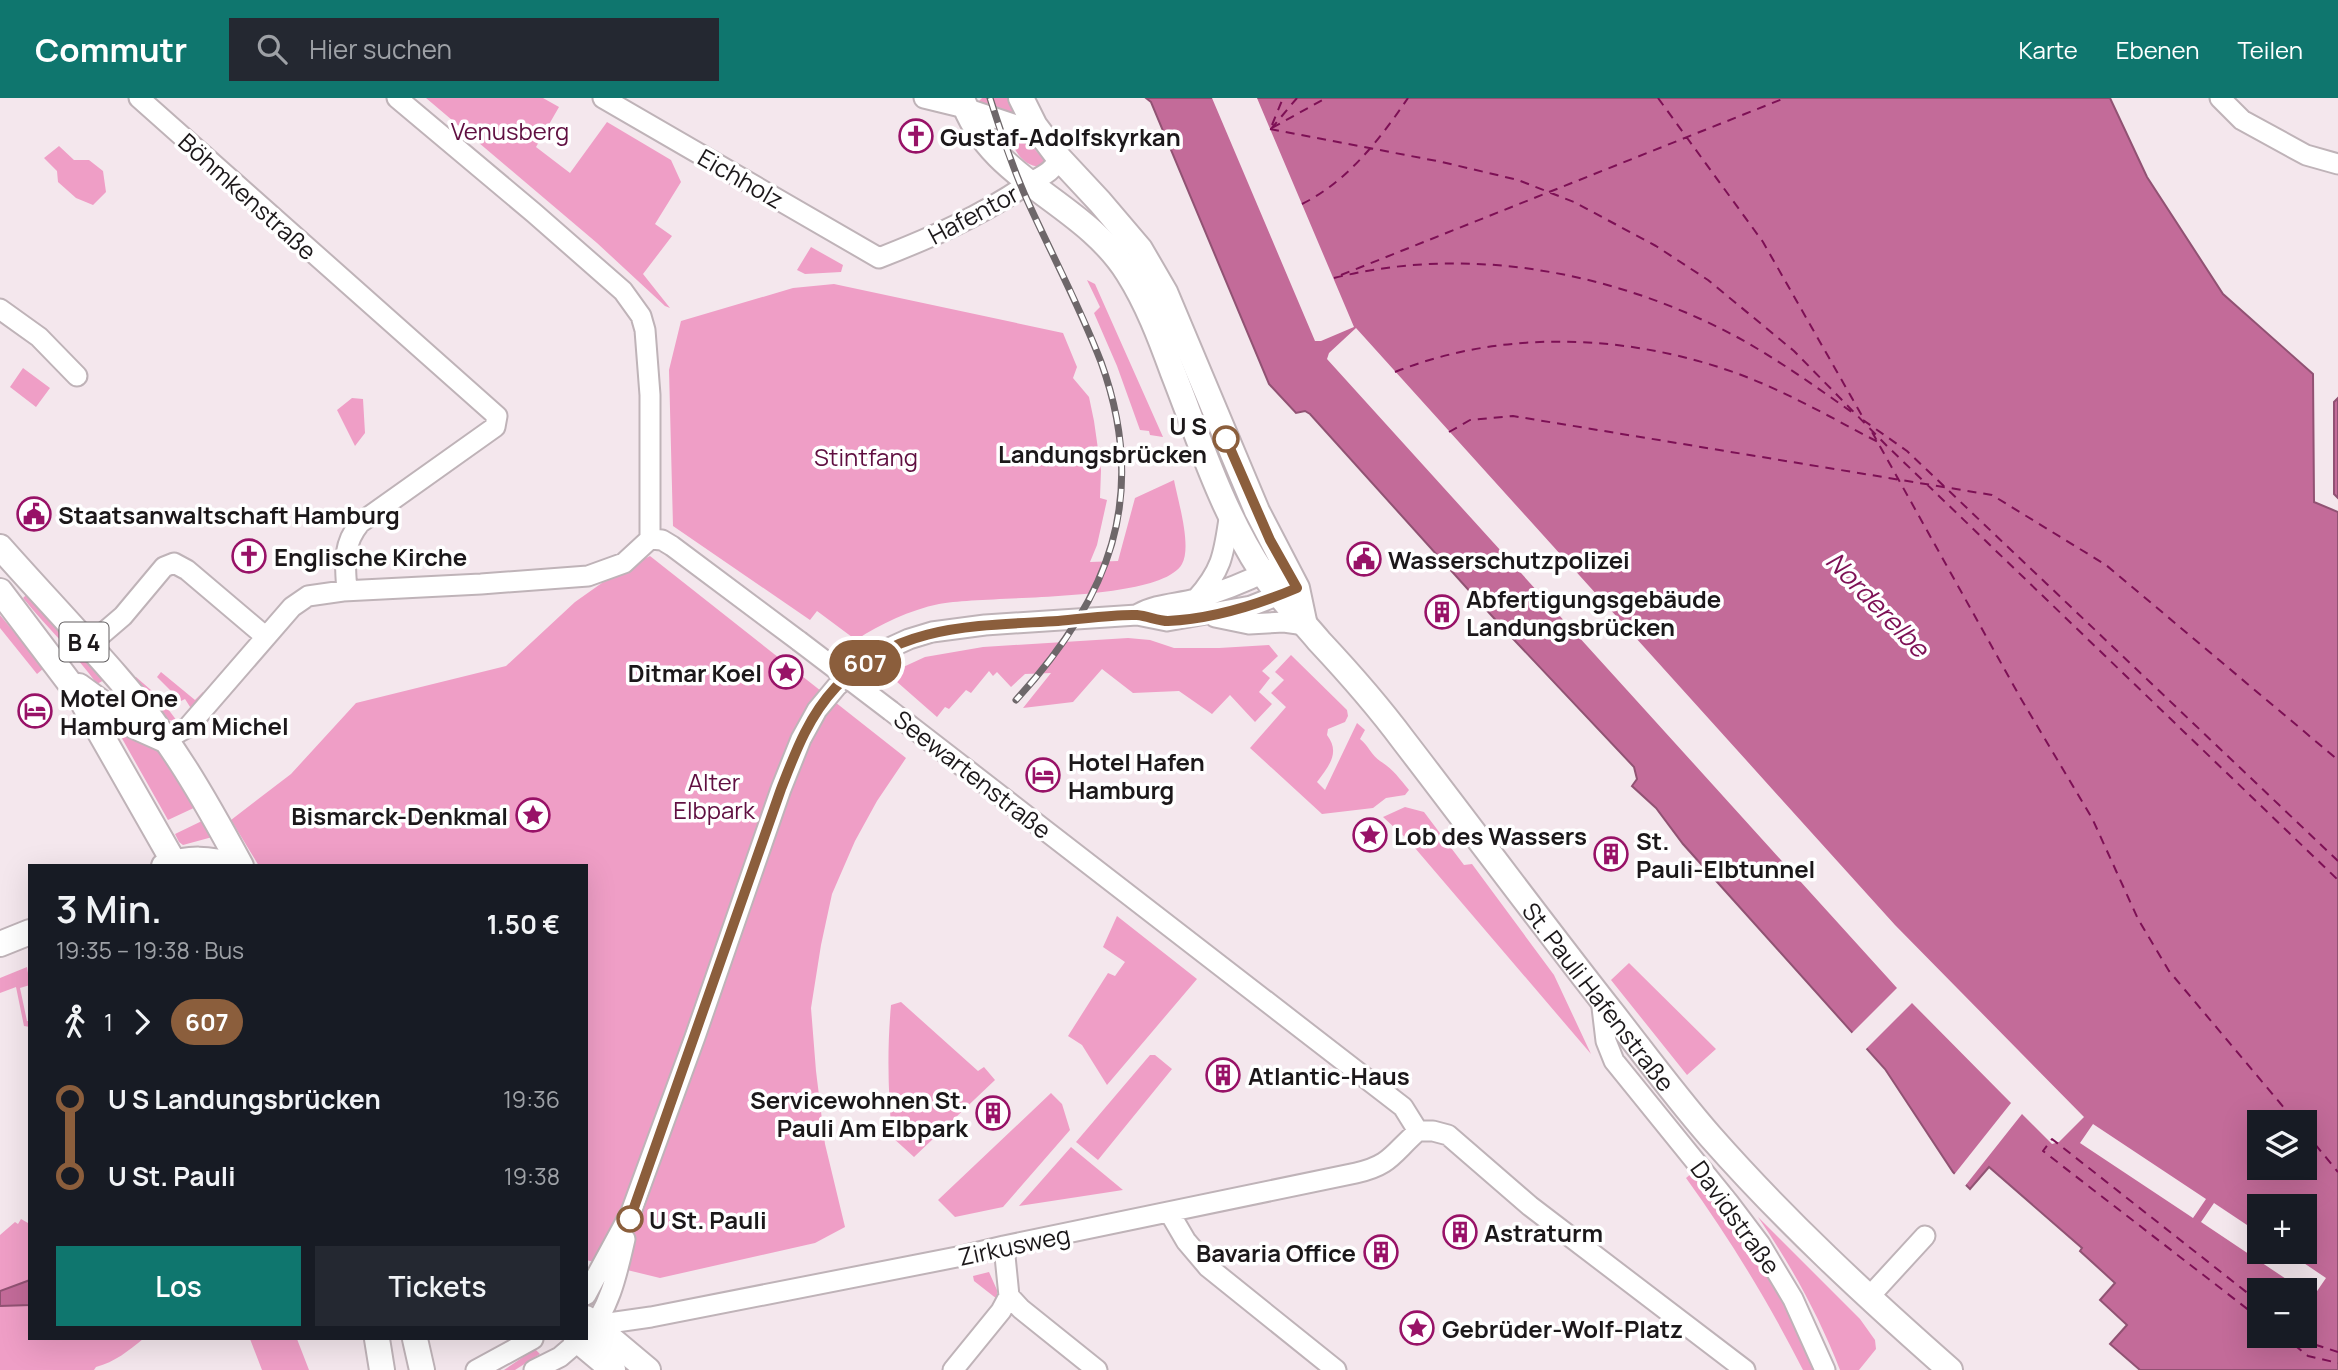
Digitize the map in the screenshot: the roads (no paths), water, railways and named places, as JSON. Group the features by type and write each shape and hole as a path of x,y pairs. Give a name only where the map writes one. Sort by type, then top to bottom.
{"main road":[{"path":"1021,98 1035,126 1054,152 1140,249 1165,292 1270,540 1273,569"},
{"path":"963,103 988,146 1011,170 1062,205 1112,250 1134,284 1163,347 1230,512 1273,569 1306,625"},
{"name":"B 4","path":"0,547 119,679 165,740 241,864"},
{"name":"B 4","path":"0,591 83,701 170,864"},
{"name":"St. Pauli Hafenstraße","path":"1306,625 1385,715 1601,999 1717,1144 1787,1218 1868,1297 1950,1370"},
{"path":"58,666 114,713 134,726 165,740"},
{"path":"175,864 202,858 227,864"},
{"path":"0,944 28,933"},
{"path":"588,1335 648,1370"},
{"path":"588,1338 613,1370"},
{"path":"377,1340 382,1370"},
{"path":"415,1340 422,1370"}],"street":[{"name":"Böhmkenstraße","path":"139,98 497,416 495,427 360,523 350,537 344,553 347,591"},
{"path":"165,740 188,727 292,607 304,597 347,591 588,576 624,563 650,539 650,395 645,330 641,316 623,291 397,98"},
{"name":"Eichholz","path":"603,98 879,258"},
{"path":"924,98 946,105 963,103 1013,124 1054,152"},
{"path":"2220,98 2242,120 2306,155 2338,164"},
{"name":"Hafentor","path":"879,258 911,246 999,204 1048,172 1054,152"},
{"path":"0,309 39,337 77,376"},
{"path":"1200,607 1222,562 1230,512"},
{"name":"Seewartenstraße","path":"650,539 662,540 672,546 891,711 1404,1107 1418,1131"},
{"path":"88,646 123,616 164,566 174,563 187,570 267,637"},
{"path":"588,1326 616,1274 631,1212 781,789 801,738 817,710 837,686 868,660 887,649 932,632 985,625 1137,615 1167,621 1273,569"},
{"path":"1200,607 1251,606 1288,592"},
{"path":"1200,607 1249,624 1284,622 1306,625"},
{"name":"Davidstraße","path":"1601,999 1608,1047 1617,1065 1760,1244 1793,1299 1825,1370"},
{"path":"1628,1076 1626,1063 1633,1040"},
{"path":"1418,1131 1448,1135 1530,1206 1745,1370"},
{"name":"Zirkusweg","path":"588,1332 1374,1169 1388,1161 1418,1131"},
{"path":"588,1291 631,1212"},
{"path":"1168,1212 1186,1241 1208,1268 1336,1370"},
{"path":"1868,1297 1926,1236"},
{"path":"953,1370 1001,1311 1009,1296 1004,1245"},
{"path":"1009,1296 1021,1309 1097,1370"},
{"path":"476,1370 531,1340"},
{"path":"534,1370 560,1357 577,1340"}],"water":[{"name":"Norderelbe","path":"1146,98 2110,98 2147,177 2223,294 2313,374 2314,502 2338,512 2338,1370 2140,1370 2110,1344 2127,1325 2100,1300 2115,1283 2080,1251 2082,1248 1989,1167 1970,1189 1953,1172 1885,1069 1683,844 1656,808 1632,786 1637,779 1634,767 1501,626 1310,414 1305,411 1296,413 1269,384 1151,102"},
{"path":"2338,398 2338,498 2334,494 2334,402"},
{"path":"28,1281 28,1305 0,1306 0,1291"}],"railway":[{"path":"990,98 1023,189 1101,362 1115,411 1121,458 1120,502 1112,544 1097,584 1075,624 1016,700"}],"place":[{"name":"Gustaf-Adolfskyrkan","path":"916,136"},
{"name":"U S Landungsbrücken","path":"1226,439"},
{"name":"Staatsanwaltschaft Hamburg","path":"34,514"},
{"name":"Englische Kirche","path":"249,556"},
{"name":"Wasserschutzpolizei","path":"1364,559"},
{"name":"Abfertigungsgebäude Landungsbrücken","path":"1442,612"},
{"name":"Ditmar Koel","path":"786,672"},
{"name":"Motel One Hamburg am Michel","path":"35,711"},
{"name":"Hotel Hafen Hamburg","path":"1043,775"},
{"name":"Bismarck-Denkmal","path":"533,815"},
{"name":"Lob des Wassers","path":"1370,835"},
{"name":"St. Pauli-Elbtunnel","path":"1611,854"},
{"name":"Atlantic-Haus","path":"1223,1075"},
{"name":"Servicewohnen St. Pauli Am Elbpark","path":"993,1113"},
{"name":"U St. Pauli","path":"630,1219"},
{"name":"Astraturm","path":"1460,1232"},
{"name":"Bavaria Office","path":"1381,1252"},
{"name":"Gebrüder-Wolf-Platz","path":"1417,1328"}],"park label":[{"name":"Venusberg","path":"510,130"},
{"name":"Stintfang","path":"866,456"},
{"name":"Alter Elbpark","path":"714,795"}]}
